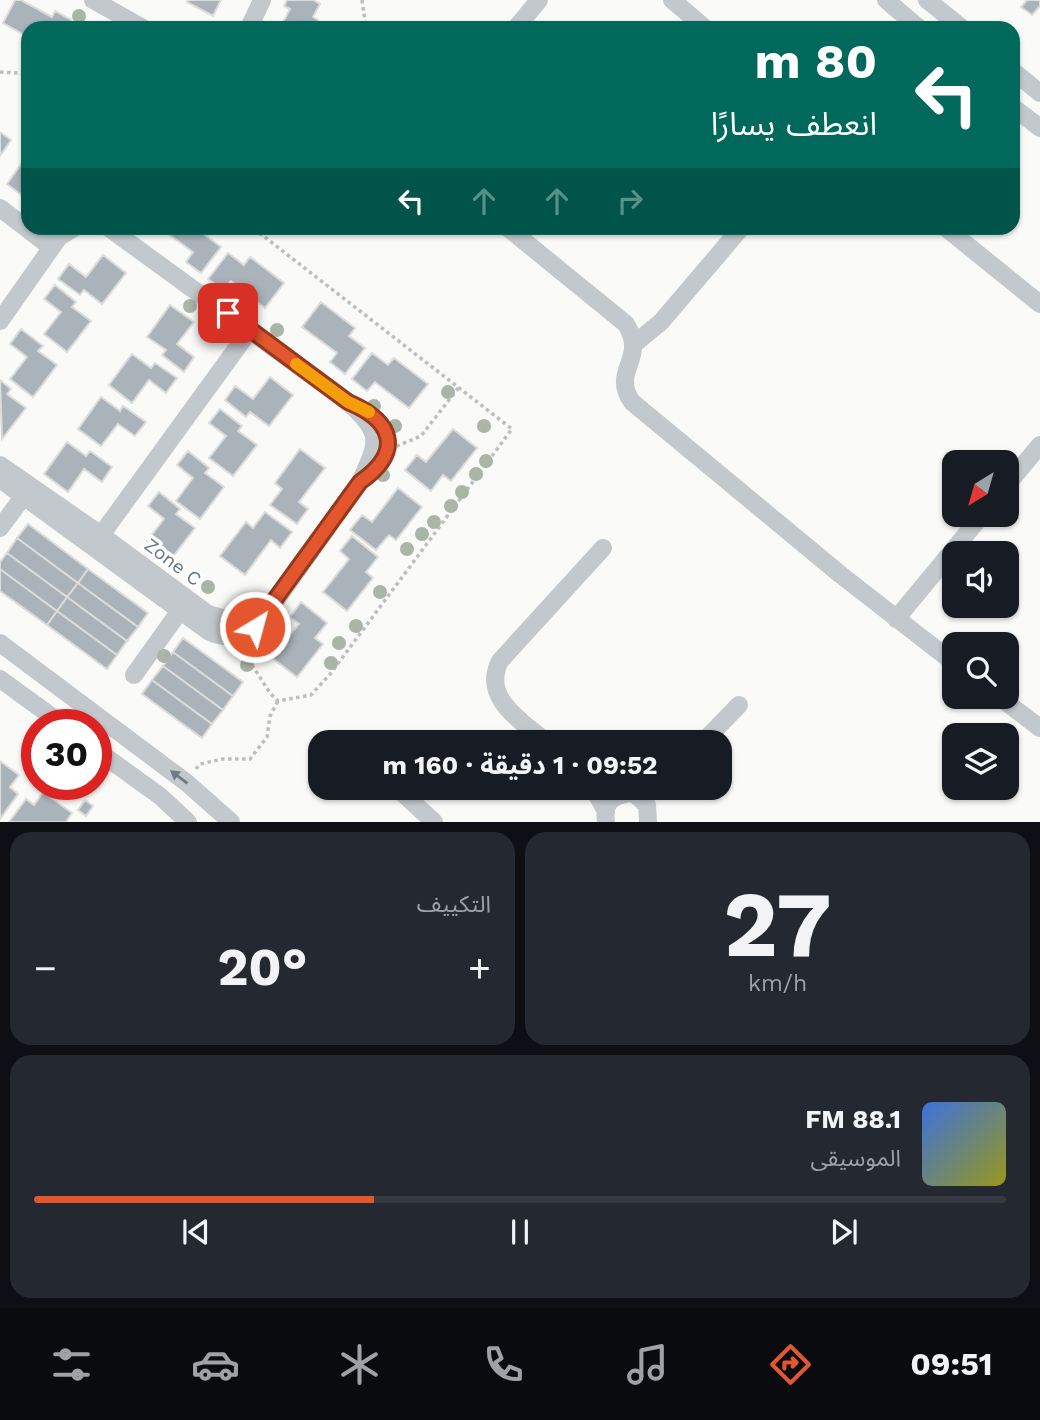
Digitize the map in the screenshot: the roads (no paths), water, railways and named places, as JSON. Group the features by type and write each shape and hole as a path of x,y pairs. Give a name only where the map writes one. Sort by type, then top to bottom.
{"street":[{"path":"93,0 130,21"},
{"path":"251,21 262,0"},
{"path":"522,21 539,0"},
{"path":"672,0 697,21"},
{"path":"886,0 911,21"},
{"path":"928,0 954,21"},
{"path":"1020,77 1040,93"},
{"path":"1020,113 1037,126"},
{"path":"0,208 21,224"},
{"path":"35,235 51,247"},
{"path":"0,321 51,247 62,235"},
{"path":"119,235 348,402 371,426 375,442 372,458 360,482"},
{"path":"517,235 626,324 635,345"},
{"path":"735,235 661,322 635,345 624,382 632,402 942,654"},
{"path":"955,235 1040,304"},
{"path":"97,540 250,330"},
{"path":"348,402 366,410 380,422 387,436 386,451 374,470 360,482"},
{"path":"1019,470 1040,445"},
{"name":"Zone C","path":"0,465 27,491 184,605 225,620 242,621 267,611 360,482"},
{"name":"Zone C","path":"0,479 27,491"},
{"path":"0,528 27,491"},
{"path":"897,619 972,527"},
{"path":"533,730 500,701 495,686 496,669 500,661 603,548"},
{"path":"134,675 184,605"},
{"path":"0,643 187,783 231,821"},
{"path":"0,679 41,709"},
{"path":"715,730 739,705"},
{"path":"1015,709 1040,728"},
{"path":"112,762 160,796 188,821"},
{"path":"410,800 434,821"},
{"path":"598,800 605,817"},
{"path":"605,817 611,800"},
{"path":"643,800 649,818"},
{"path":"649,818 656,800"}]}
